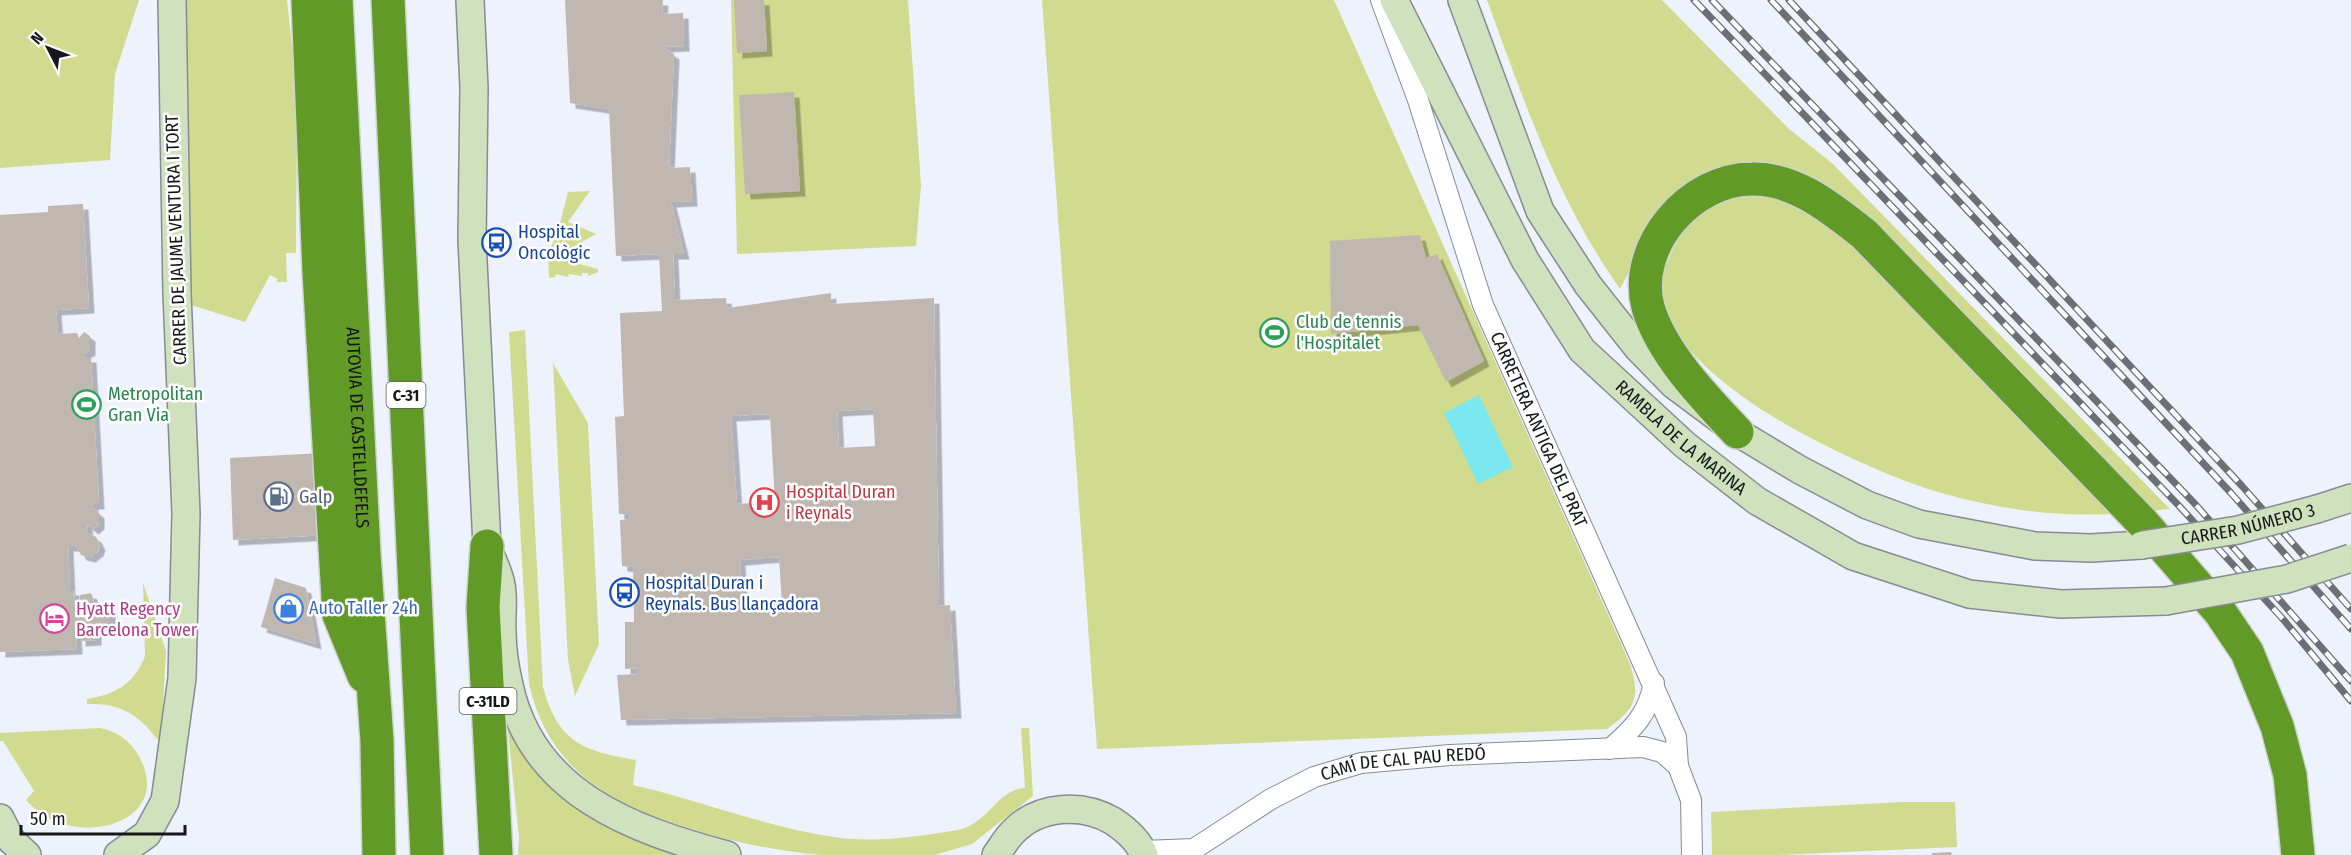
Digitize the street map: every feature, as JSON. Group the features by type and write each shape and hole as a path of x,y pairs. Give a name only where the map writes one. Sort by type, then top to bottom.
{"highway":[{"path":"298,0 312,113 345,161"},
{"path":"308,0 320,291 339,615 374,700"},
{"name":"AUTOVIA DE CASTELLDEFELS","path":"336,0 364,554 374,700 379,855"},
{"name":"C-31","path":"388,0 427,855"},
{"path":"1737,432 1703,396 1661,339 1648,306 1647,278 1653,249 1660,235 1682,208 1723,183 1752,179 1778,183 1807,193 1864,234 2143,522 2213,604 2247,652 2277,726 2290,775 2298,855"},
{"name":"C-31LD","path":"487,546 483,608 496,855"}],"street":[{"name":"CARRER DE JAUME VENTURA I TORT","path":"118,855 147,834 165,801 182,678 186,513 179,358 172,0"},
{"name":"C-31LD","path":"470,0 474,88 472,240 487,546"},
{"name":"CARRETERA ANTIGA DEL PRAT","path":"1381,0 1418,100 1483,304 1654,683 1676,737 1678,766 1690,800 1692,855"},
{"name":"RAMBLA DE LA MARINA","path":"1394,0 1525,260 1582,350 1685,446 1757,501 1853,556 1969,594 2061,604 2166,601 2287,579 2351,558"},
{"name":"RAMBLA DE LA MARINA","path":"1462,0 1540,211 1588,285 1637,347 1674,385 1737,432 1867,506 1919,524 2034,546 2091,548 2142,545"},
{"name":"CARRER NÚMERO 3","path":"2142,545 2238,530 2351,498"},
{"path":"487,546 501,584 502,633 509,686 520,721 537,750 579,793 613,816 659,837 727,855"},
{"path":"1611,748 1636,726 1646,712 1654,683"},
{"name":"CAMÍ DE CAL PAU REDÓ","path":"1144,853 1194,849 1271,799 1314,777 1361,763 1450,755 1642,747 1662,752 1678,766"},
{"path":"996,855 1012,833 1026,822 1053,810 1082,809 1100,814 1125,828 1144,853"},
{"path":"0,818 11,840 32,854"}],"green space":[{"path":"0,0 139,0 115,74 110,160 0,168"},
{"path":"180,0 287,0 297,92 296,253 286,253 287,282 276,282 278,279 270,275 245,322 188,304"},
{"path":"731,0 908,0 921,185 916,246 737,254"},
{"name":"Club de tennis l'Hospitalet","path":"1042,0 1334,0 1630,664 1635,694 1629,709 1616,722 1607,729 1097,749"},
{"path":"1487,0 1662,0 1788,128 1833,164 2170,509 2148,511 1775,167 1650,232 1620,289 1598,255 1560,185 1529,112"},
{"path":"590,191 568,222 596,234 562,253 561,259 598,269 598,272 588,276 588,273 582,273 582,276 569,274 568,277 556,274 555,277 549,278 548,254 558,231 568,192"},
{"path":"1750,192 1794,203 1829,222 1894,282 2111,514 2049,513 2007,508 1945,494 1910,483 1814,440 1763,410 1718,377 1683,341 1664,303 1666,265 1684,231 1703,209 1716,202"},
{"path":"525,330 543,687 549,706 565,732 588,748 636,760 633,785 778,826 827,836 893,839 968,827 985,815 1007,794 1025,788 1021,728 1029,728 1033,796 972,844 935,855 821,855 754,845 688,828 633,807 586,779 567,761 551,739 538,714 529,684 509,332"},
{"path":"553,363 588,423 599,644 575,696 568,660"},
{"path":"143,583 166,651 161,742 132,714 103,704 87,704 87,699 115,691 123,686 136,674 141,665 145,656"},
{"path":"506,712 522,742 685,855 518,855 519,838"},
{"path":"100,728 121,736 137,753 147,777 145,797 133,813 116,823 94,827 70,826 46,817 26,800 34,791 3,741 0,741 0,733"},
{"path":"1903,802 1955,802 1957,847 1779,855 1712,855 1711,812"}],"water":[{"path":"1479,395 1513,467 1478,484 1444,413"}],"building":[{"path":"565,0 663,0 662,14 683,13 684,46 663,47 674,54 669,168 690,167 692,201 671,202 684,254 673,254 675,300 726,298 727,308 831,293 831,304 934,298 939,606 950,605 956,713 621,720 617,675 638,674 638,668 625,669 625,622 634,622 633,567 622,566 620,520 630,519 629,514 619,514 615,417 624,416 620,313 662,311 659,254 616,256 609,109 570,103","holes":["873,409 875,446 839,448 837,411","770,414 775,502 737,504 731,416","779,557 782,604 743,607 740,560"]},
{"path":"734,0 764,0 767,51 737,53"},
{"path":"794,92 800,191 745,194 739,95"},
{"path":"83,204 89,308 56,310 58,334 77,333 79,338 84,332 90,336 90,350 85,353 85,357 91,357 99,504 93,504 93,508 99,513 99,524 93,529 87,524 88,533 96,537 100,545 98,551 90,557 81,555 76,546 68,546 70,590 74,590 75,609 79,608 80,595 91,593 94,600 82,603 83,608 110,607 110,628 96,629 96,640 80,641 80,630 76,630 77,649 0,652 0,215 48,212 48,206"},
{"path":"1420,235 1426,258 1437,254 1484,361 1446,382 1418,325 1331,334 1330,241"},
{"name":"Galp","path":"323,453 326,535 233,540 230,458"},
{"name":"Auto Taller 24h","path":"275,578 306,588 316,644 261,627"},
{"path":"1951,852 1952,855 1932,855 1932,853"}],"railway":[{"path":"1694,0 2181,508 2282,618 2351,701"},
{"path":"1712,0 2196,505 2351,681"},
{"path":"1771,0 2231,493 2351,629"},
{"path":"1789,0 2242,486 2351,609"}],"place":[{"name":"Hospital Oncològic","path":"497,242"},
{"name":"Club de tennis l'Hospitalet","path":"1275,332"},
{"name":"Metropolitan Gran Via","path":"87,404"},
{"name":"Galp","path":"278,497"},
{"name":"Hospital Duran i Reynals","path":"765,502"},
{"name":"Hospital Duran i Reynals. Bus llançadora","path":"624,593"},
{"name":"Auto Taller 24h","path":"288,608"},
{"name":"Hyatt Regency Barcelona Tower","path":"55,619"}]}
